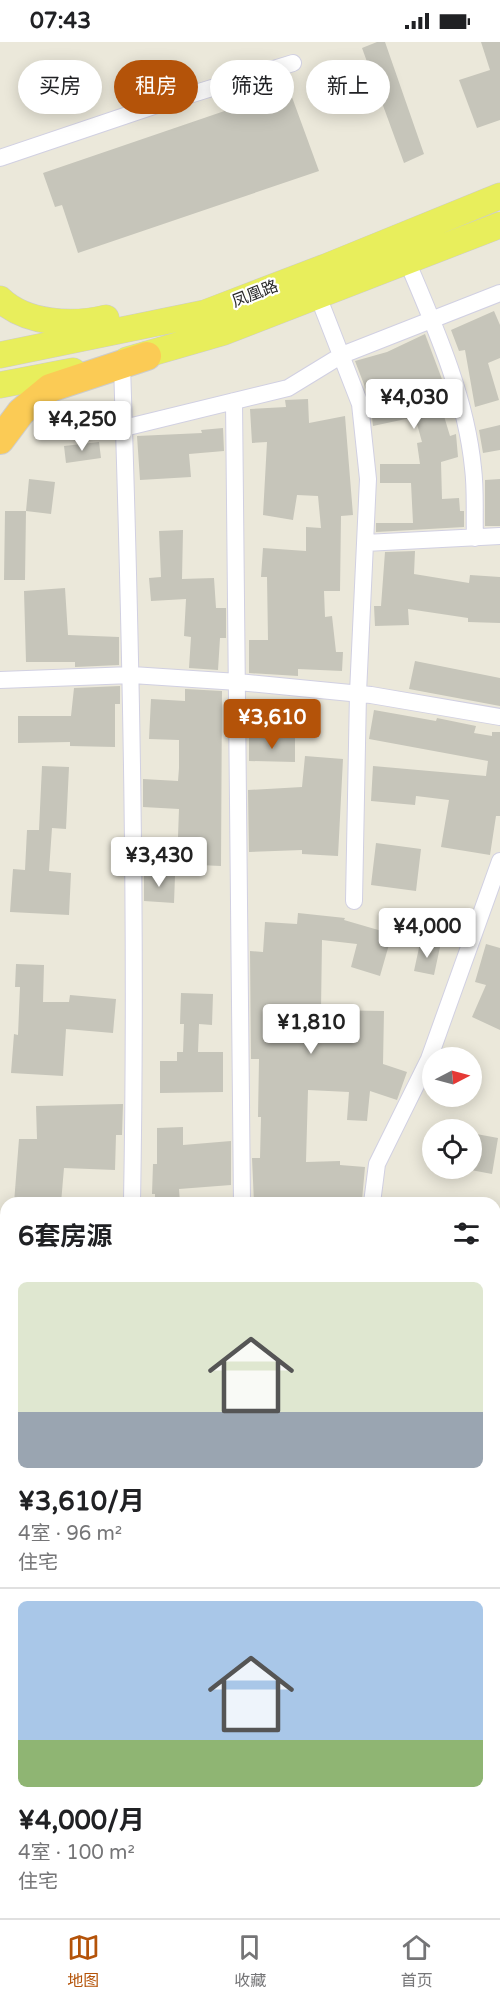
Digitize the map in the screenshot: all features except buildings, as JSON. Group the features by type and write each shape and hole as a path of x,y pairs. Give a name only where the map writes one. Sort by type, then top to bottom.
{"highway":[{"name":"凤凰路","path":"0,440 21,412 50,388 134,361"}],"main road":[{"name":"凤凰路","path":"0,355 205,313 500,196"},
{"name":"凤凰路","path":"0,385 134,361 224,332 500,225"},
{"path":"0,299 7,307 42,319 82,324 328,266"}],"street":[{"path":"0,158 210,88"},
{"path":"407,261 442,345 461,411 473,468 475,538"},
{"path":"124,428 288,388 342,354 500,293"},
{"path":"318,296 360,404 368,478 358,693 354,901"},
{"path":"132,1197 134,1063 132,675 124,428 134,361"},
{"path":"234,401 242,1197"},
{"path":"365,543 500,536"},
{"path":"0,680 132,675 238,682 358,693 500,717"},
{"path":"373,1197 377,1164 429,1059 500,861"}]}
